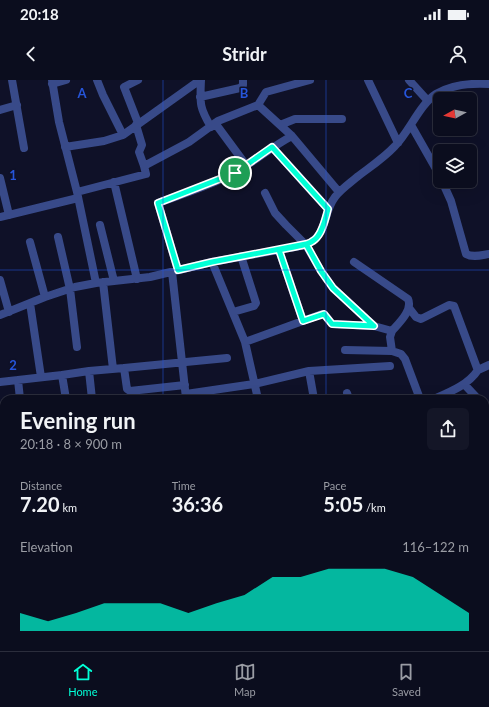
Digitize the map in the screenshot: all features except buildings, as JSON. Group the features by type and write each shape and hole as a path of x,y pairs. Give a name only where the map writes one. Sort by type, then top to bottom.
{"street":[{"path":"12,80 24,148"},
{"path":"66,80 52,82 59,122 100,283 113,369"},
{"path":"97,80 123,135"},
{"path":"0,217 78,195 114,182 146,174 139,152 142,145 137,124 124,87 138,80"},
{"path":"200,97 240,88 243,85 243,80"},
{"path":"144,166 189,142 223,119 258,105 266,92 310,80"},
{"path":"368,80 398,142"},
{"path":"409,80 428,101"},
{"path":"65,147 104,142 123,135 137,124 203,81"},
{"path":"203,81 200,97 203,112 246,165"},
{"path":"0,315 45,297 70,289 100,283 137,279 311,242 321,233 328,209 339,192 383,157 398,142 428,101 436,94 459,82 489,84"},
{"path":"0,110 17,105"},
{"path":"258,105 292,136 339,192"},
{"path":"280,125 295,119 342,119"},
{"path":"411,125 433,164"},
{"path":"186,395 181,362 175,271 158,203 227,177 272,147 292,136"},
{"path":"272,147 328,209"},
{"path":"0,178 9,215"},
{"path":"114,182 137,279"},
{"path":"445,188 451,201 466,254 470,256 489,254"},
{"path":"265,193 280,219 306,244 321,271 333,288 374,326"},
{"path":"100,225 114,281"},
{"path":"58,237 70,289 77,348"},
{"path":"30,242 45,297"},
{"path":"279,250 303,321"},
{"path":"233,312 254,306 256,303 241,256"},
{"path":"212,262 245,342 257,395"},
{"path":"354,262 408,299 410,302 409,308 392,331 390,337 392,351"},
{"path":"0,280 10,312"},
{"path":"30,303 41,378"},
{"path":"409,308 416,317 421,319 449,305 454,306 477,371"},
{"path":"245,342 324,314 332,324 374,326 392,331"},
{"path":"345,350 392,351 401,354 405,359 418,395"},
{"path":"0,382 89,371 227,358"},
{"path":"442,395 464,384 474,376 477,371 489,365"},
{"path":"192,395 254,384 310,371 390,366"},
{"path":"124,368 127,389 130,391 185,385"},
{"path":"89,371 92,395"},
{"path":"310,371 313,395"},
{"path":"62,375 65,395"},
{"path":"18,380 20,395"},
{"path":"464,384 474,395"},
{"path":"140,390 141,395"}],"route":[{"path":"235,173 158,203 178,270 306,244 321,271 333,288 374,326 332,324 324,314 303,321 279,250 306,244 317,238 324,226 328,209 272,147 235,173"}]}
